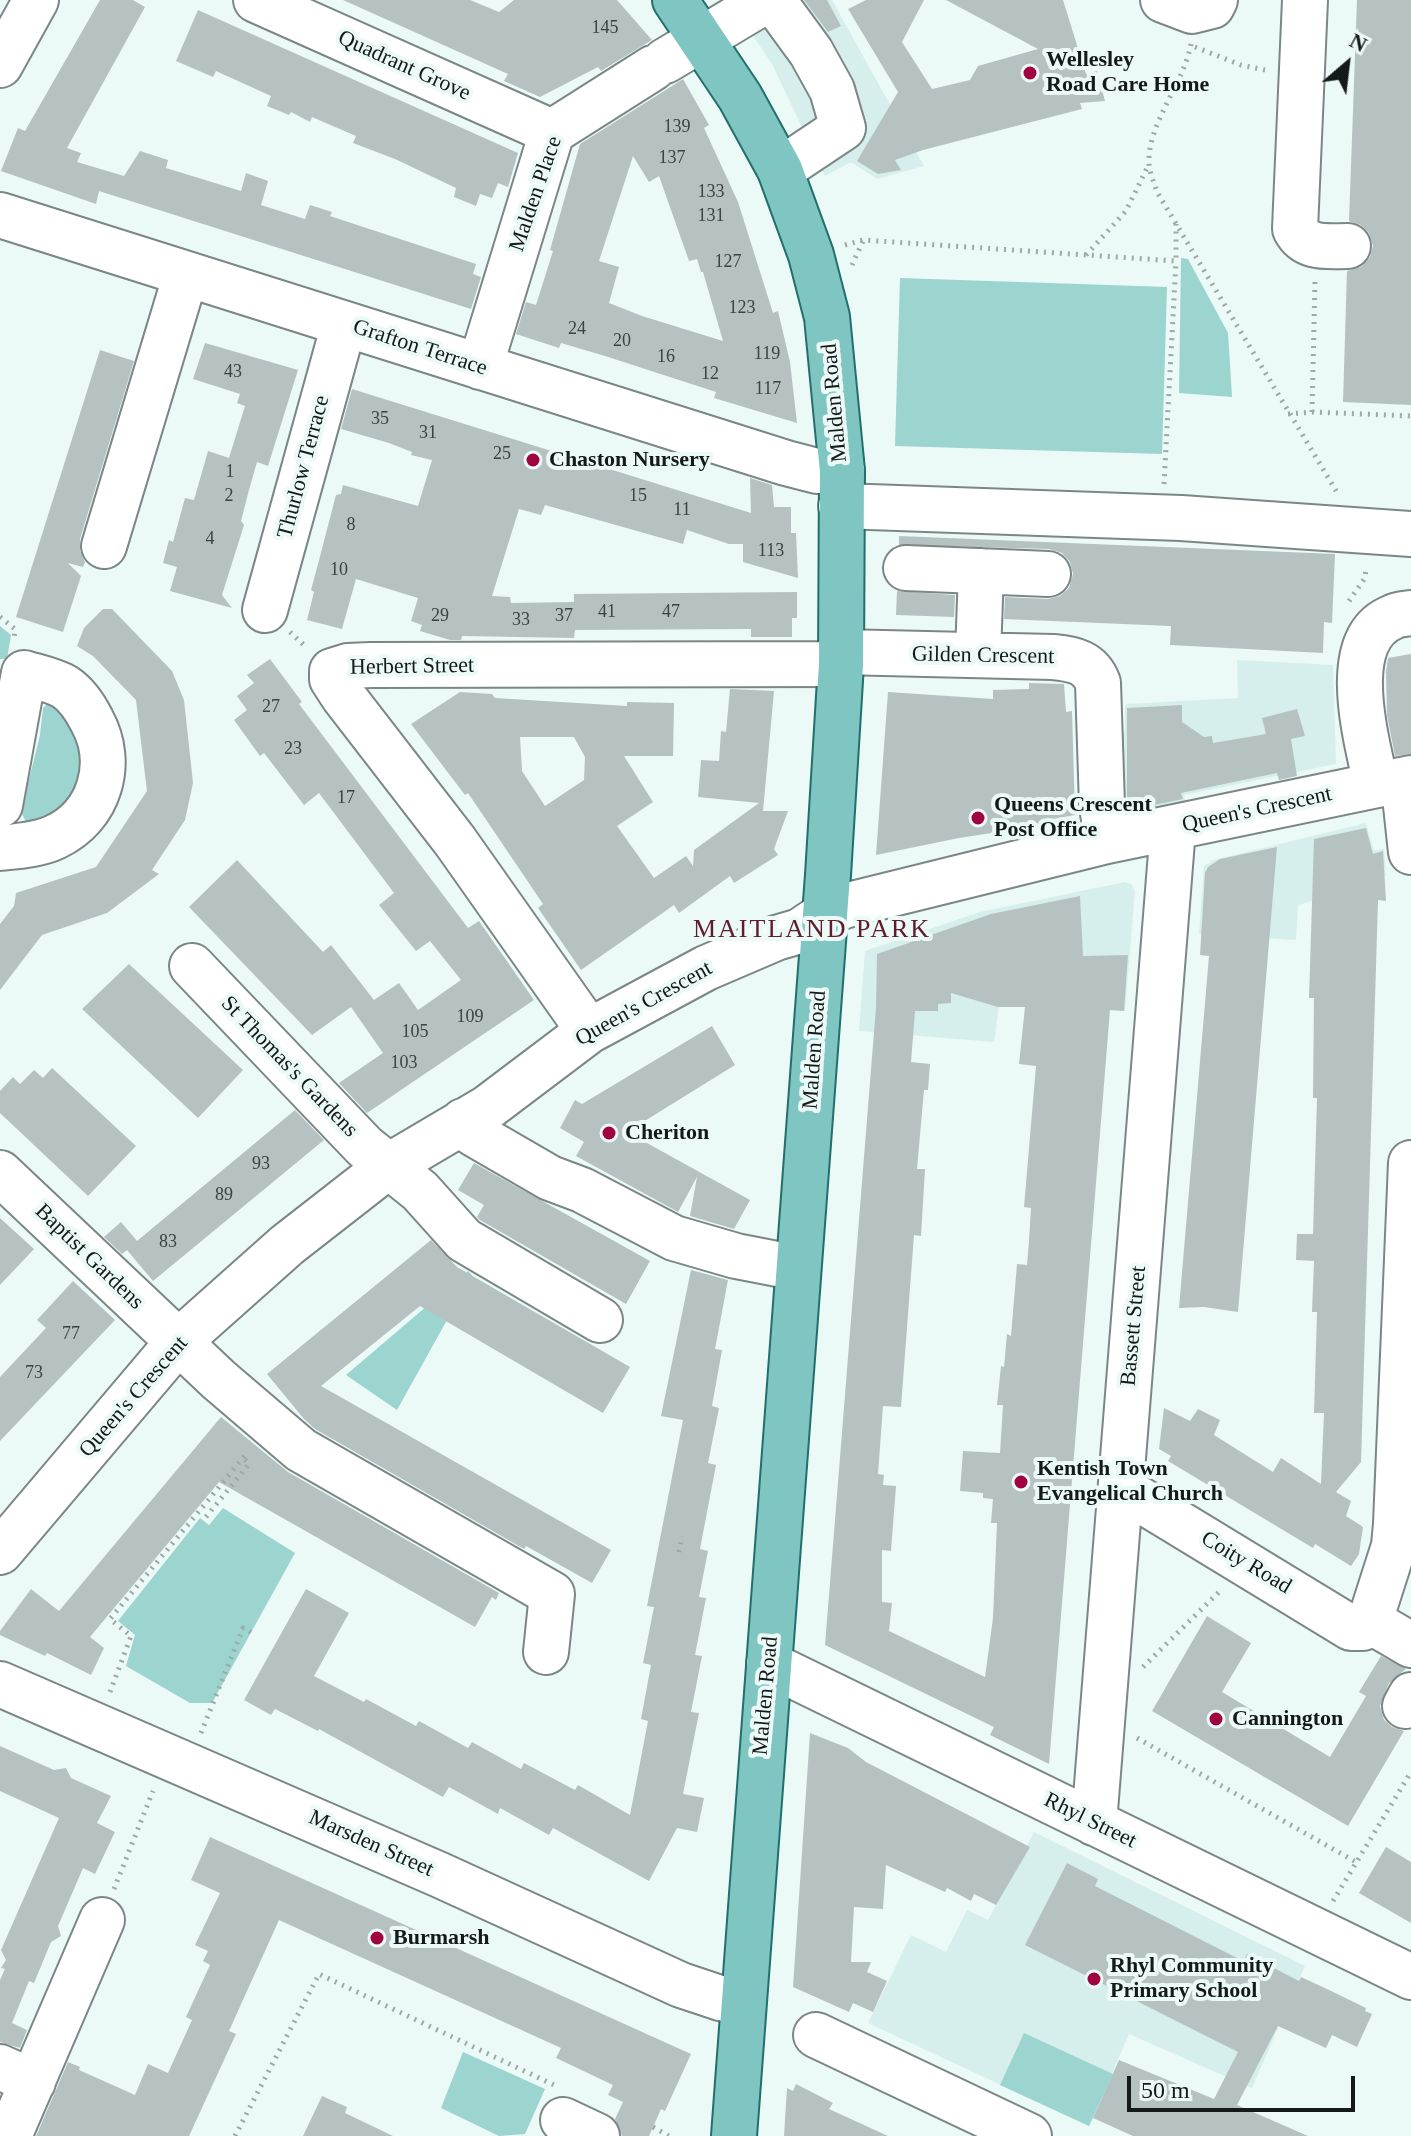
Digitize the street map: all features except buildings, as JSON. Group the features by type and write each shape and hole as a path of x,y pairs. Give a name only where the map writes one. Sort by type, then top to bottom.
{"main road":[{"name":"Malden Road","path":"675,0 740,97 780,170 811,255 827,317 841,489 841,658 825,914 734,2136"}],"street":[{"path":"0,65 36,0"},
{"name":"Quadrant Grove","path":"256,0 552,132"},
{"path":"770,0 811,52 832,90 843,128 780,170"},
{"name":"Malden Place","path":"480,367 552,132 659,64 770,0"},
{"path":"1305,0 1294,220 1299,237 1332,246"},
{"name":"Grafton Terrace","path":"0,215 817,471 841,489 1171,518 1390,533"},
{"path":"104,546 186,274"},
{"name":"Thurlow Terrace","path":"265,610 344,324"},
{"path":"906,568 1048,574"},
{"path":"978,655 981,571"},
{"path":"1411,613 1391,617 1372,633 1363,653 1360,687 1367,742 1404,787 1411,852"},
{"name":"Gilden Crescent","path":"841,658 978,655 1080,661 1094,673 1098,683 1102,806 1107,841"},
{"name":"Herbert Street","path":"589,1031 455,841 343,696 332,679 332,671 348,666 371,665 841,658"},
{"path":"0,805 24,673 66,688 86,708 100,735 104,758 97,793 75,824 54,837 0,848"},
{"name":"Queen's Crescent","path":"0,1552 178,1342 287,1245 387,1167 487,1108 589,1031 706,968 800,931 825,914 868,899 1107,841 1396,780"},
{"name":"Bassett Street","path":"1094,1823 1173,828"},
{"name":"St Thomas's Gardens","path":"192,966 365,1147 420,1191 464,1240 600,1320"},
{"path":"463,1121 474,1134 550,1178 582,1190 674,1238 736,1256 798,1268"},
{"path":"1411,1163 1396,1524 1394,1546 1370,1621 1411,1645"},
{"name":"Baptist Gardens","path":"0,1173 178,1342 301,1450 552,1594 546,1652"},
{"name":"Coity Road","path":"1121,1488 1351,1628 1363,1628 1370,1621"},
{"name":"Rhyl Street","path":"769,1664 1411,1977"},
{"name":"Marsden Street","path":"0,1684 440,1875 681,1985 743,2002"},
{"path":"9,2136 16,2074 102,1920"},
{"path":"816,2035 1029,2136"}],"path":[{"path":"1190,14 1241,65 1263,70 1302,68"},
{"path":"1086,255 1126,211 1149,165 1153,138 1181,78 1190,14"},
{"path":"1149,165 1157,192 1326,477 1390,533"},
{"path":"1171,518 1176,223"},
{"path":"811,255 863,240 1176,261"},
{"path":"1288,414 1411,416"},
{"path":"265,610 332,671"},
{"path":"123,1661 131,1636 110,1619 255,1443"},
{"path":"206,1517 249,1464 243,1458"},
{"path":"679,1552 682,1536"},
{"path":"1247,1564 1101,1712 1356,1862"},
{"path":"102,1920 243,1628 252,1633"},
{"path":"1316,1932 1411,1772"},
{"path":"235,2136 319,1974 574,2115"},
{"path":"653,2127 669,2136"}],"shaded area":[{"path":"729,0 832,0 924,166 877,179 851,162 825,176 772,64"},
{"path":"1181,258 1188,259 1228,333 1232,397 1179,393"},
{"path":"900,278 1167,287 1162,454 895,446"},
{"path":"0,626 11,635 7,659 0,659"},
{"path":"1237,660 1333,665 1336,764 1184,795 1185,801 1134,812 1118,799 1118,733 1125,732 1125,706 1238,698"},
{"path":"52,700 68,706 88,773 63,816 27,824 21,812 40,735 43,708"},
{"path":"1366,823 1374,851 1384,849 1386,876 1354,880 1331,896 1298,905 1296,940 1199,934 1204,866 1214,860"},
{"path":"1125,882 1131,884 1135,891 1125,1011 999,1007 994,1042 859,1031 865,951 980,912"},
{"path":"468,1271 472,1275 397,1410 346,1375"},
{"path":"223,1508 295,1553 212,1703 190,1703 126,1666 135,1635 118,1621 200,1518 209,1525"},
{"name":"Rhyl Community Primary School","path":"1034,1832 1305,1966 1252,2088 1129,2034 1089,2126 868,2023 911,1935 946,1952 967,1910 988,1920"},
{"path":"1024,2033 1113,2074 1089,2126 1000,2085"},
{"path":"463,2052 545,2089 525,2134 499,2136 441,2108"}],"place":[{"name":"Wellesley Road Care Home","path":"1030,73"},
{"name":"Chaston Nursery","path":"533,460"},
{"name":"Queens Crescent Post Office","path":"978,818"},
{"name":"Cheriton","path":"609,1133"},
{"name":"Kentish Town Evangelical Church","path":"1021,1482"},
{"name":"Cannington","path":"1216,1719"},
{"name":"Burmarsh","path":"377,1938"},
{"name":"Rhyl Community Primary School","path":"1094,1979"}],"district":[{"name":"MAITLAND PARK","path":"812,930"}]}
